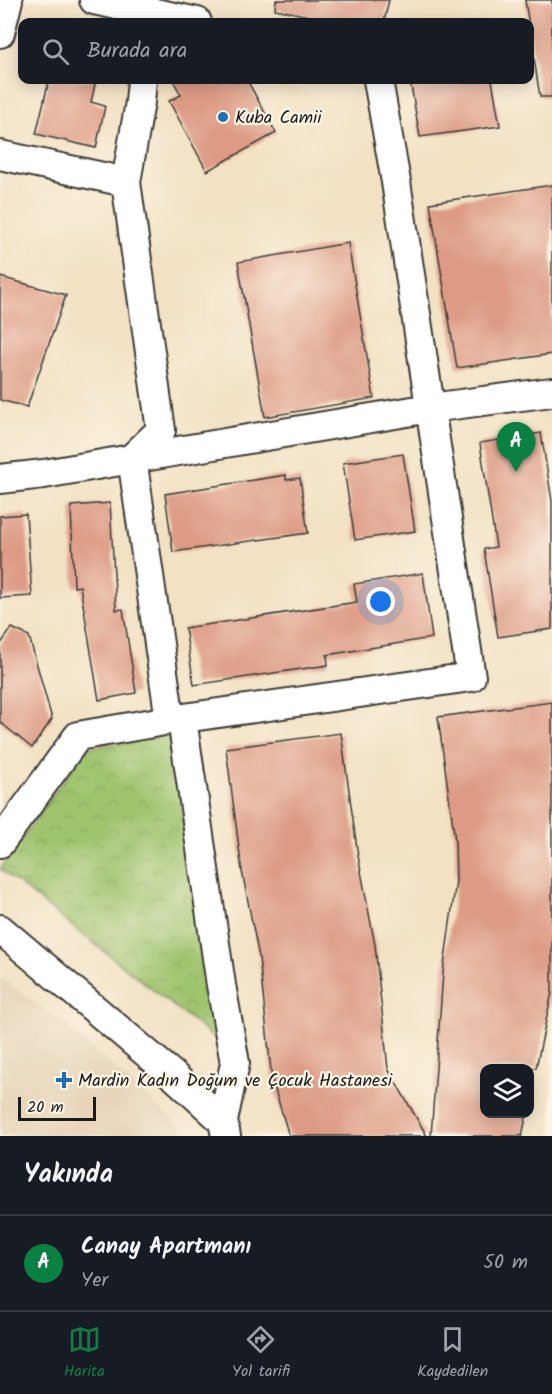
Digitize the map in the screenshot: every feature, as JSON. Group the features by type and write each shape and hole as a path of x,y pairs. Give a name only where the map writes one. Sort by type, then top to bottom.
{"street":[{"path":"0,33 8,0"},
{"path":"94,0 176,18"},
{"path":"132,458 162,430 126,182 142,84"},
{"path":"0,843 78,736 471,677 379,84"},
{"path":"0,155 126,182"},
{"path":"0,479 44,474 430,408 552,392"},
{"path":"132,458 235,1063 224,1129"},
{"path":"0,929 175,1077 224,1129"}],"shaded area":[{"name":"Mardin Kadın Doğum ve Çocuk Hastanesi","path":"0,977 64,1024 191,1136 0,1136"}],"green space":[{"path":"171,735 218,1041 0,869 87,748"}],"building":[{"path":"276,0 389,0 385,18 318,18 275,9"},
{"path":"525,0 552,0 552,97 540,97 534,58 534,18 528,18"},
{"path":"48,84 95,84 91,102 105,106 96,148 36,134"},
{"name":"Kuba Camii","path":"175,84 249,84 276,133 207,171 169,101 181,95"},
{"path":"411,84 493,84 500,126 420,137"},
{"path":"552,185 552,354 457,368 430,203"},
{"path":"348,243 374,398 265,417 238,262"},
{"path":"0,277 66,295 27,407 0,400"},
{"path":"541,433 552,501 552,629 498,637 484,549 496,547 480,443"},
{"path":"403,454 415,531 355,540 343,463"},
{"path":"286,475 286,480 300,478 308,533 173,552 165,494"},
{"path":"110,503 116,610 123,609 136,693 99,700 80,586 74,587 71,506"},
{"path":"26,514 32,596 0,598 0,516"},
{"path":"423,573 432,638 327,655 328,665 194,685 185,628 357,602 354,584"},
{"path":"12,628 29,636 52,719 32,748 0,722 0,645"},
{"path":"552,702 552,992 536,1068 534,1064 480,1064 480,1118 526,1118 522,1136 431,1136 443,973 456,881 455,840 438,717"},
{"path":"341,733 358,856 375,945 388,1069 427,1136 289,1136 272,1080 259,957 242,871 226,748"}],"place":[{"name":"Kuba Camii","path":"223,117"},
{"name":"Canay Apartmanı","path":"516,472"},
{"name":"Mardin Kadın Doğum ve Çocuk Hastanesi","path":"64,1080"}]}
